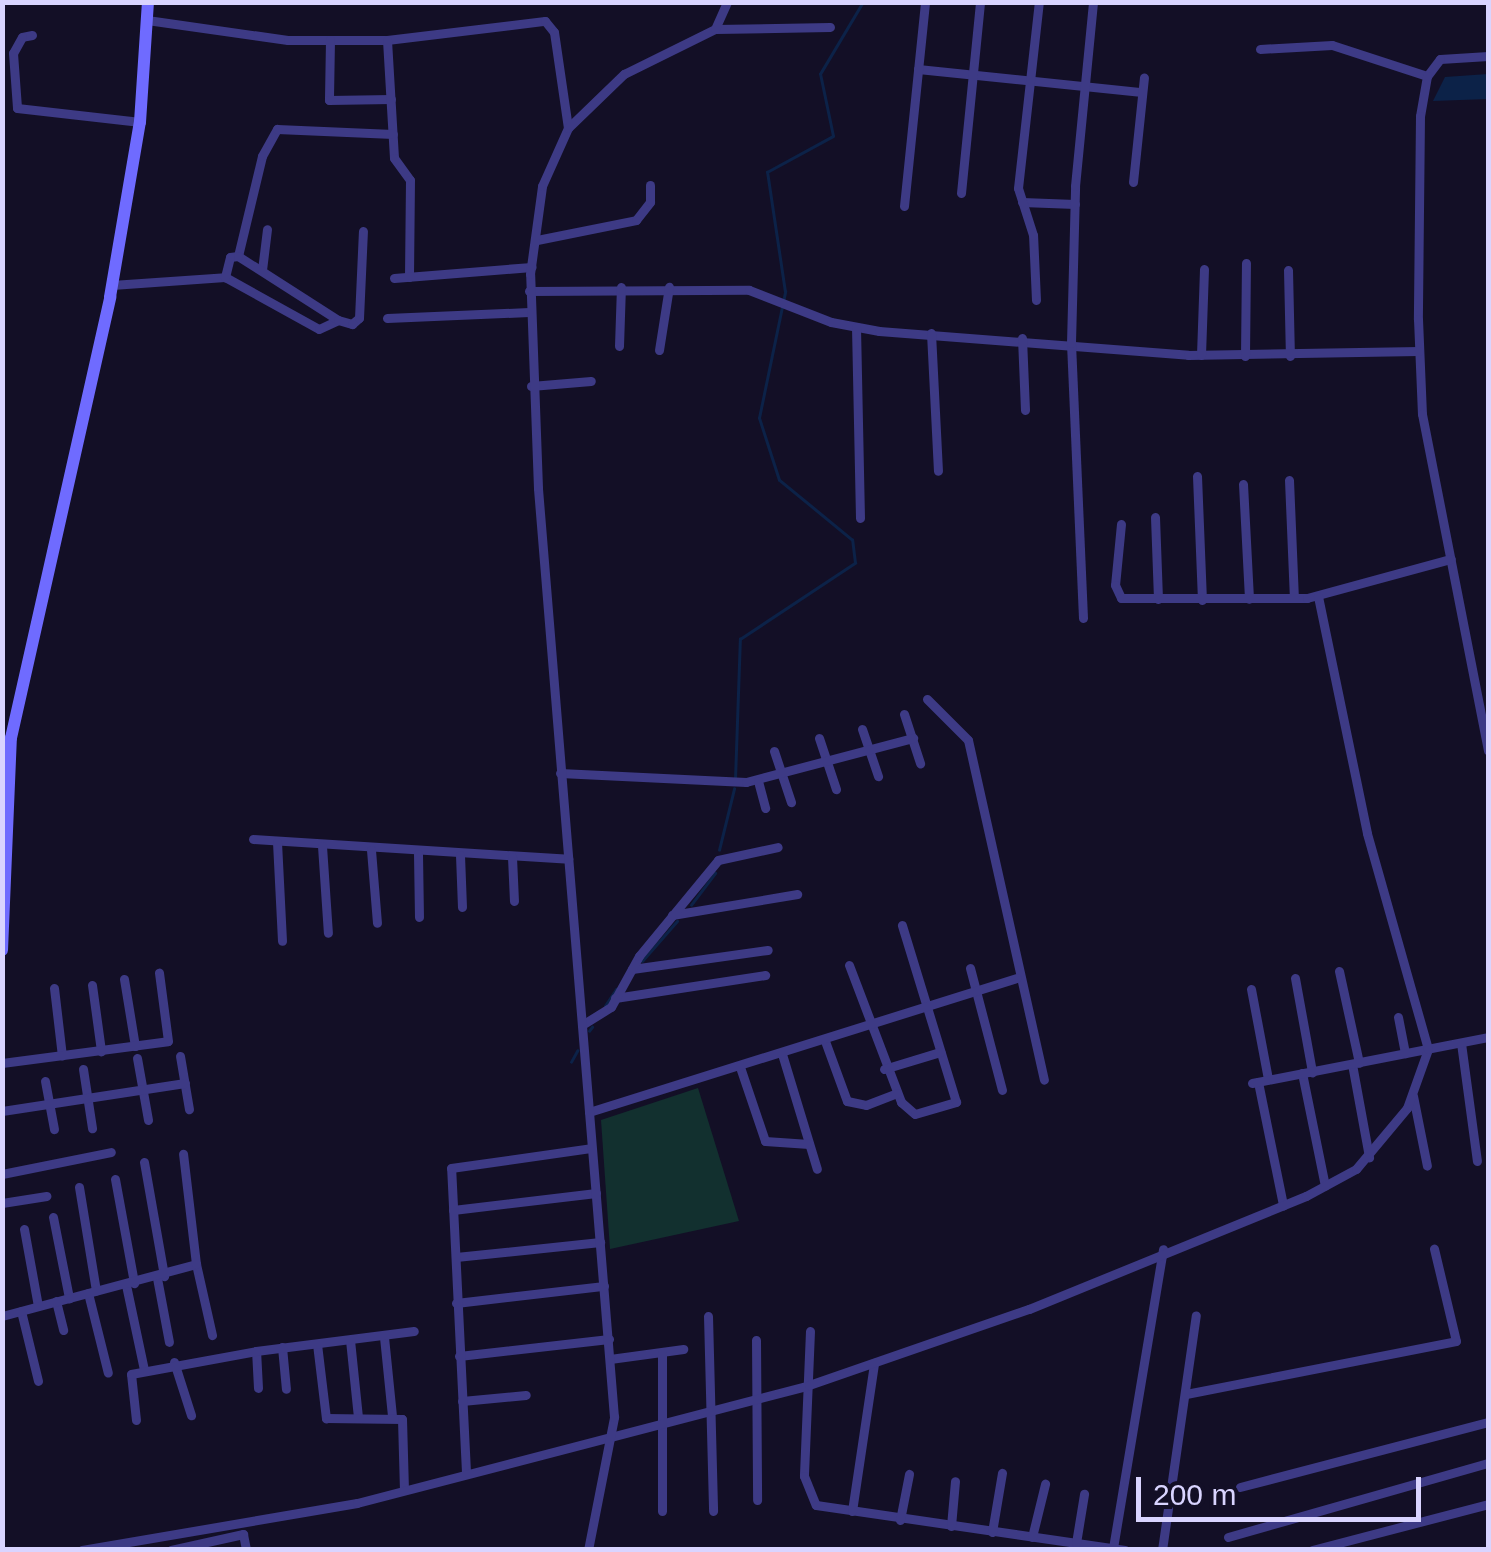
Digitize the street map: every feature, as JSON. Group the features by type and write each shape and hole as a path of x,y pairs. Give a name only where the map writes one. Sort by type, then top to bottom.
{"street":[{"path":"2,950 11,738 112,285 140,122 148,2"},
{"path":"715,29 727,2"},
{"path":"904,206 925,2"},
{"path":"962,192 980,2"},
{"path":"1036,300 1033,235 1022,202 1029,77 1039,2"},
{"path":"1082,618 1071,343 1075,204 1093,2"},
{"path":"147,20 330,40 388,40 545,20 554,32 568,128"},
{"path":"588,1550 610,1434 610,1359 560,773 532,386 530,291 548,164 568,128 624,74 715,29 830,27"},
{"path":"32,35 22,37 13,52 17,108 140,122"},
{"path":"330,40 329,100 391,99"},
{"path":"388,40 394,158 410,180 409,277"},
{"path":"1260,49 1332,45 1427,76"},
{"path":"1488,56 1440,59 1427,76 1419,150 1422,414 1488,752"},
{"path":"918,69 1085,82 1142,92"},
{"path":"1134,182 1144,78"},
{"path":"238,256 262,156 277,129 393,134"},
{"path":"537,240 636,220 650,202 650,185"},
{"path":"1022,202 1075,204"},
{"path":"262,270 266,229"},
{"path":"225,277 230,257 238,256 338,320 352,324 360,318 363,231"},
{"path":"1245,356 1246,262"},
{"path":"394,278 532,266"},
{"path":"1201,355 1204,269"},
{"path":"1288,270 1290,356"},
{"path":"112,285 225,277 318,329 338,320"},
{"path":"530,291 622,287 766,294 790,306 856,327 1201,355 1419,351"},
{"path":"620,346 622,287"},
{"path":"659,350 669,288"},
{"path":"387,318 529,312"},
{"path":"856,327 860,518"},
{"path":"931,334 938,471"},
{"path":"1022,338 1025,410"},
{"path":"532,386 591,381"},
{"path":"1197,476 1202,600"},
{"path":"1289,480 1294,598"},
{"path":"1243,484 1249,600"},
{"path":"1154,517 1158,599"},
{"path":"1121,524 1116,592 1122,598 1249,600 1318,596 1451,559"},
{"path":"82,1550 404,1490 810,1385 1010,1316 1163,1250 1283,1205 1325,1186 1369,1157 1413,1095 1428,1049 1367,832 1318,596"},
{"path":"928,699 968,740 1017,978 1044,1080"},
{"path":"904,714 920,763"},
{"path":"862,729 878,776"},
{"path":"818,738 836,788"},
{"path":"560,773 758,780 913,738"},
{"path":"774,751 791,802"},
{"path":"758,780 766,808"},
{"path":"253,840 418,854 568,859"},
{"path":"277,842 282,941"},
{"path":"322,846 328,933"},
{"path":"582,1026 616,996 671,915 718,860 778,847"},
{"path":"371,850 377,923"},
{"path":"418,854 420,917"},
{"path":"460,856 462,907"},
{"path":"512,857 514,900"},
{"path":"671,915 798,894"},
{"path":"849,965 884,1068 897,1093 915,1114 956,1102 902,925"},
{"path":"635,969 768,950"},
{"path":"970,968 1002,1090"},
{"path":"1340,971 1369,1157"},
{"path":"2,1063 168,1041 158,973"},
{"path":"616,996 765,976"},
{"path":"589,1112 871,1027 1017,978"},
{"path":"1295,978 1325,1186"},
{"path":"124,979 134,1046"},
{"path":"92,985 101,1051"},
{"path":"54,988 62,1056"},
{"path":"1250,989 1259,1081 1283,1205"},
{"path":"1398,1017 1404,1053"},
{"path":"1259,1081 1488,1037"},
{"path":"825,1040 846,1101 866,1105 897,1093"},
{"path":"1460,1043 1477,1161"},
{"path":"884,1068 940,1052"},
{"path":"782,1054 817,1169"},
{"path":"180,1056 189,1109"},
{"path":"138,1058 148,1120"},
{"path":"740,1066 765,1141 809,1144"},
{"path":"83,1068 92,1128"},
{"path":"45,1081 54,1129"},
{"path":"2,1111 50,1108 185,1083"},
{"path":"1413,1095 1428,1166"},
{"path":"466,1472 451,1168 591,1148"},
{"path":"2,1174 111,1152"},
{"path":"183,1154 196,1264 212,1335"},
{"path":"144,1162 169,1342"},
{"path":"115,1179 144,1370"},
{"path":"79,1187 92,1292 108,1373"},
{"path":"453,1210 596,1193"},
{"path":"2,1203 46,1196"},
{"path":"53,1217 69,1298"},
{"path":"24,1229 38,1306"},
{"path":"456,1257 600,1242"},
{"path":"1186,1394 1456,1341 1434,1249"},
{"path":"1113,1548 1163,1250"},
{"path":"2,1316 161,1277 196,1264"},
{"path":"456,1303 604,1286"},
{"path":"56,1301 63,1330"},
{"path":"21,1311 38,1381"},
{"path":"1162,1550 1196,1315"},
{"path":"708,1316 713,1511"},
{"path":"136,1420 127,1378 144,1370 174,1362 414,1331"},
{"path":"810,1332 805,1490 816,1505 1126,1550"},
{"path":"384,1337 392,1416"},
{"path":"350,1340 358,1418"},
{"path":"459,1356 609,1340"},
{"path":"756,1340 757,1500"},
{"path":"317,1344 326,1418 392,1416 403,1422 404,1490"},
{"path":"282,1348 286,1389"},
{"path":"610,1359 683,1349"},
{"path":"256,1351 258,1388"},
{"path":"662,1353 662,1510"},
{"path":"174,1362 191,1415"},
{"path":"852,1511 874,1363"},
{"path":"462,1402 526,1395"},
{"path":"1240,1487 1488,1422"},
{"path":"1228,1537 1488,1463"},
{"path":"992,1532 1002,1473"},
{"path":"900,1520 908,1474"},
{"path":"951,1526 955,1482"},
{"path":"1032,1537 1045,1484"},
{"path":"1076,1543 1084,1494"},
{"path":"1312,1550 1488,1504"},
{"path":"171,1550 244,1534 246,1550"}],"green space":[{"path":"698,1088 739,1221 610,1249 601,1120"}],"water":[{"path":"1488,74 1488,99 1433,101 1445,77"}],"waterway":[{"path":"735,779 740,639 855,563 852,540 779,480 759,418 785,292 767,172 833,136 820,74 863,2"},
{"path":"719,850 734,789"},
{"path":"691,905 715,873"},
{"path":"642,961 677,921"},
{"path":"605,1006 616,989"},
{"path":"589,1031 592,1027"},
{"path":"571,1062 577,1051"}]}
